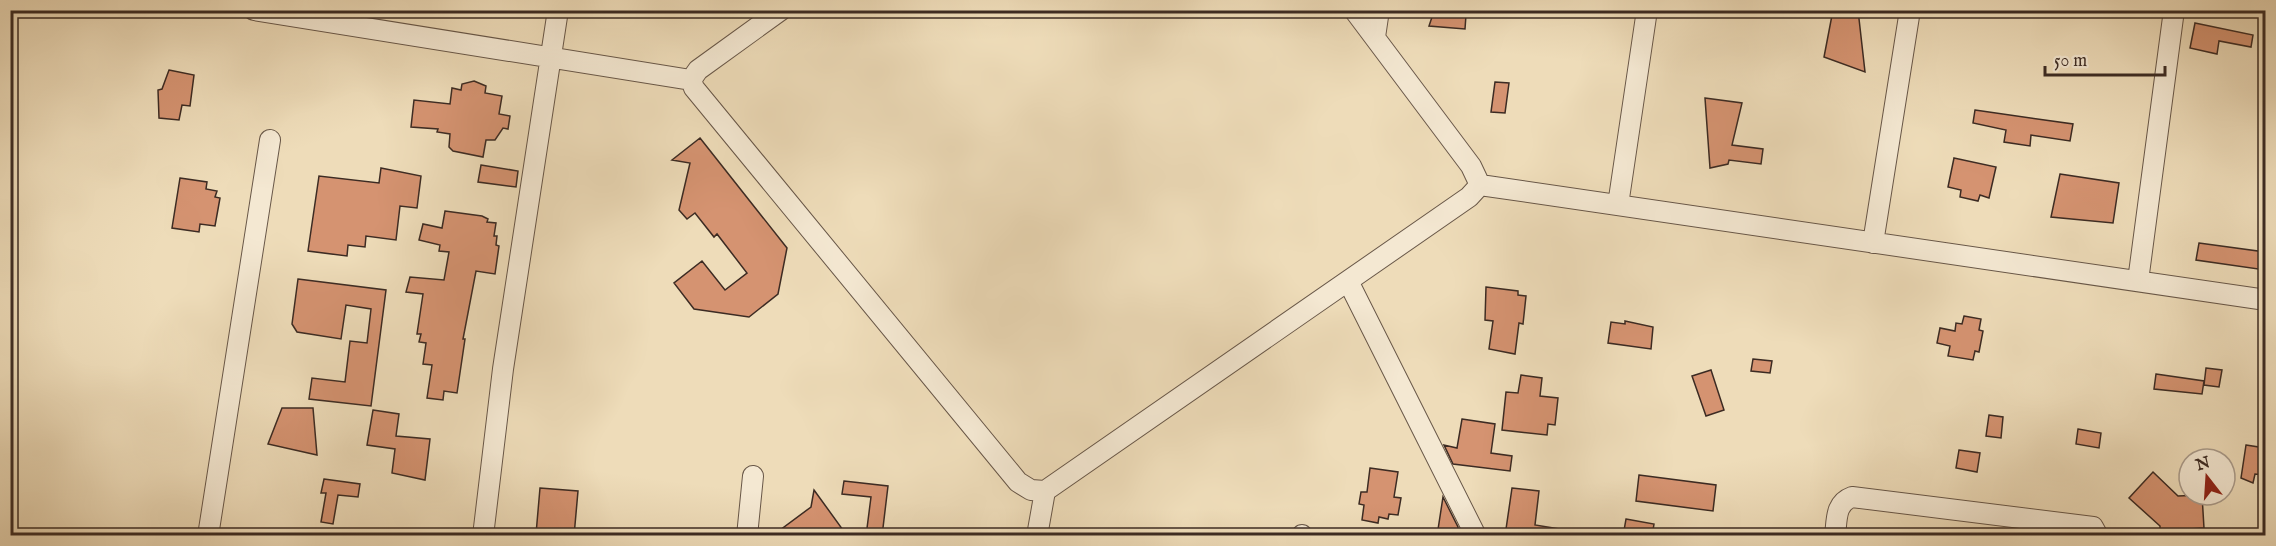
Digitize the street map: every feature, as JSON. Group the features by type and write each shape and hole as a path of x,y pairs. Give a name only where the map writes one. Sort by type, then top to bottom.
{"street":[{"path":"254,10 291,14 691,80"},
{"path":"483,536 503,369 558,10"},
{"path":"691,80 698,69 781,10"},
{"path":"1354,10 1471,166 1480,185"},
{"path":"1375,37 1378,10"},
{"path":"1618,205 1647,10"},
{"path":"1873,243 1910,10"},
{"path":"2138,281 2174,10"},
{"path":"691,80 700,96 1018,482 1032,490 1045,491 1469,197 1480,185"},
{"path":"208,536 270,140"},
{"path":"1480,185 2265,300"},
{"path":"1348,281 1476,536"},
{"path":"747,536 753,476"},
{"path":"1038,536 1045,491"},
{"path":"1835,536 1839,507 1843,500 1852,498 2093,527 2098,536"}],"building":[{"path":"1833,10 1858,10 1865,72 1824,57"},
{"path":"1434,11 1466,15 1465,29 1429,26"},
{"path":"2195,23 2253,35 2251,47 2219,41 2217,54 2190,48"},
{"path":"169,70 194,75 190,106 182,105 179,120 159,118 158,90 162,89"},
{"path":"474,81 486,86 485,93 502,96 499,114 510,116 508,129 503,128 495,140 486,140 483,157 453,151 449,147 450,134 437,132 438,129 411,127 414,100 450,104 452,88 461,90 462,84"},
{"path":"1495,82 1509,83 1505,113 1491,112"},
{"path":"1705,98 1742,103 1732,145 1763,149 1761,164 1729,160 1728,164 1710,168"},
{"path":"1975,110 2073,124 2070,141 2031,135 2030,146 2004,142 2006,130 1973,123"},
{"path":"700,138 787,248 778,294 749,317 694,309 674,283 702,261 725,290 747,273 717,234 714,237 695,213 687,219 679,210 690,163 672,160"},
{"path":"1954,158 1996,167 1989,198 1980,195 1978,201 1960,197 1961,190 1948,187"},
{"path":"481,165 518,171 516,187 478,182"},
{"path":"381,168 421,176 417,208 400,206 396,240 366,236 365,247 348,245 347,256 308,251 319,176 379,183"},
{"path":"2060,174 2119,183 2113,223 2051,217"},
{"path":"180,178 207,182 206,189 217,191 215,197 220,198 215,226 200,224 199,232 172,228"},
{"path":"445,211 482,216 488,219 487,222 496,223 494,236 497,236 496,245 499,246 495,274 476,271 463,339 465,339 457,393 444,391 443,400 427,398 432,365 423,364 426,343 419,342 421,334 417,334 423,294 406,292 410,277 444,280 449,252 439,251 440,245 419,240 423,224 442,228"},
{"path":"2199,243 2265,252 2265,270 2196,260"},
{"path":"298,279 386,290 371,406 309,399 312,378 345,382 350,341 367,343 371,309 346,305 341,339 297,332 292,324"},
{"path":"1486,287 1518,291 1518,295 1526,296 1523,324 1519,323 1515,354 1489,349 1493,321 1485,320"},
{"path":"1964,316 1981,319 1979,330 1983,331 1979,352 1975,351 1973,360 1948,356 1950,346 1937,343 1940,328 1955,331 1956,323 1962,324"},
{"path":"1625,321 1653,327 1651,349 1608,343 1611,322 1625,324"},
{"path":"1753,359 1772,361 1770,373 1751,371"},
{"path":"2206,368 2222,370 2219,387 2204,385"},
{"path":"1711,370 1724,410 1706,416 1692,376"},
{"path":"2156,374 2204,381 2202,394 2154,389"},
{"path":"1521,375 1542,378 1540,396 1558,398 1555,425 1548,424 1547,435 1502,430 1506,392 1518,393"},
{"path":"282,408 313,408 317,455 268,444"},
{"path":"373,410 399,414 396,436 430,439 425,480 392,473 395,449 367,445"},
{"path":"1989,415 2003,417 2001,438 1986,436"},
{"path":"1462,419 1495,424 1491,453 1512,456 1510,471 1453,464 1444,445 1457,448"},
{"path":"2078,429 2101,433 2099,448 2076,444"},
{"path":"2246,445 2265,448 2265,475 2255,474 2253,483 2241,478"},
{"path":"1959,450 1980,453 1977,472 1956,468"},
{"path":"1370,468 1398,472 1394,497 1401,498 1398,515 1389,514 1388,519 1379,517 1378,523 1362,520 1364,505 1359,504 1361,492 1367,492"},
{"path":"2153,472 2177,495 2177,507 2203,507 2204,528 2160,531 2160,526 2129,498"},
{"path":"1639,475 1716,485 1713,511 1636,501"},
{"path":"324,479 360,484 358,497 338,495 333,524 321,522 326,493 321,493"},
{"path":"844,481 888,486 882,536 866,536 871,497 842,494"},
{"path":"540,488 578,491 574,536 536,534"},
{"path":"1512,488 1539,491 1535,525 1559,529 1559,536 1505,536"},
{"path":"814,490 843,530 835,536 772,536 811,507"},
{"path":"1443,497 1458,527 1457,536 1437,536"},
{"path":"1626,519 1654,524 1652,536 1623,536"}]}
